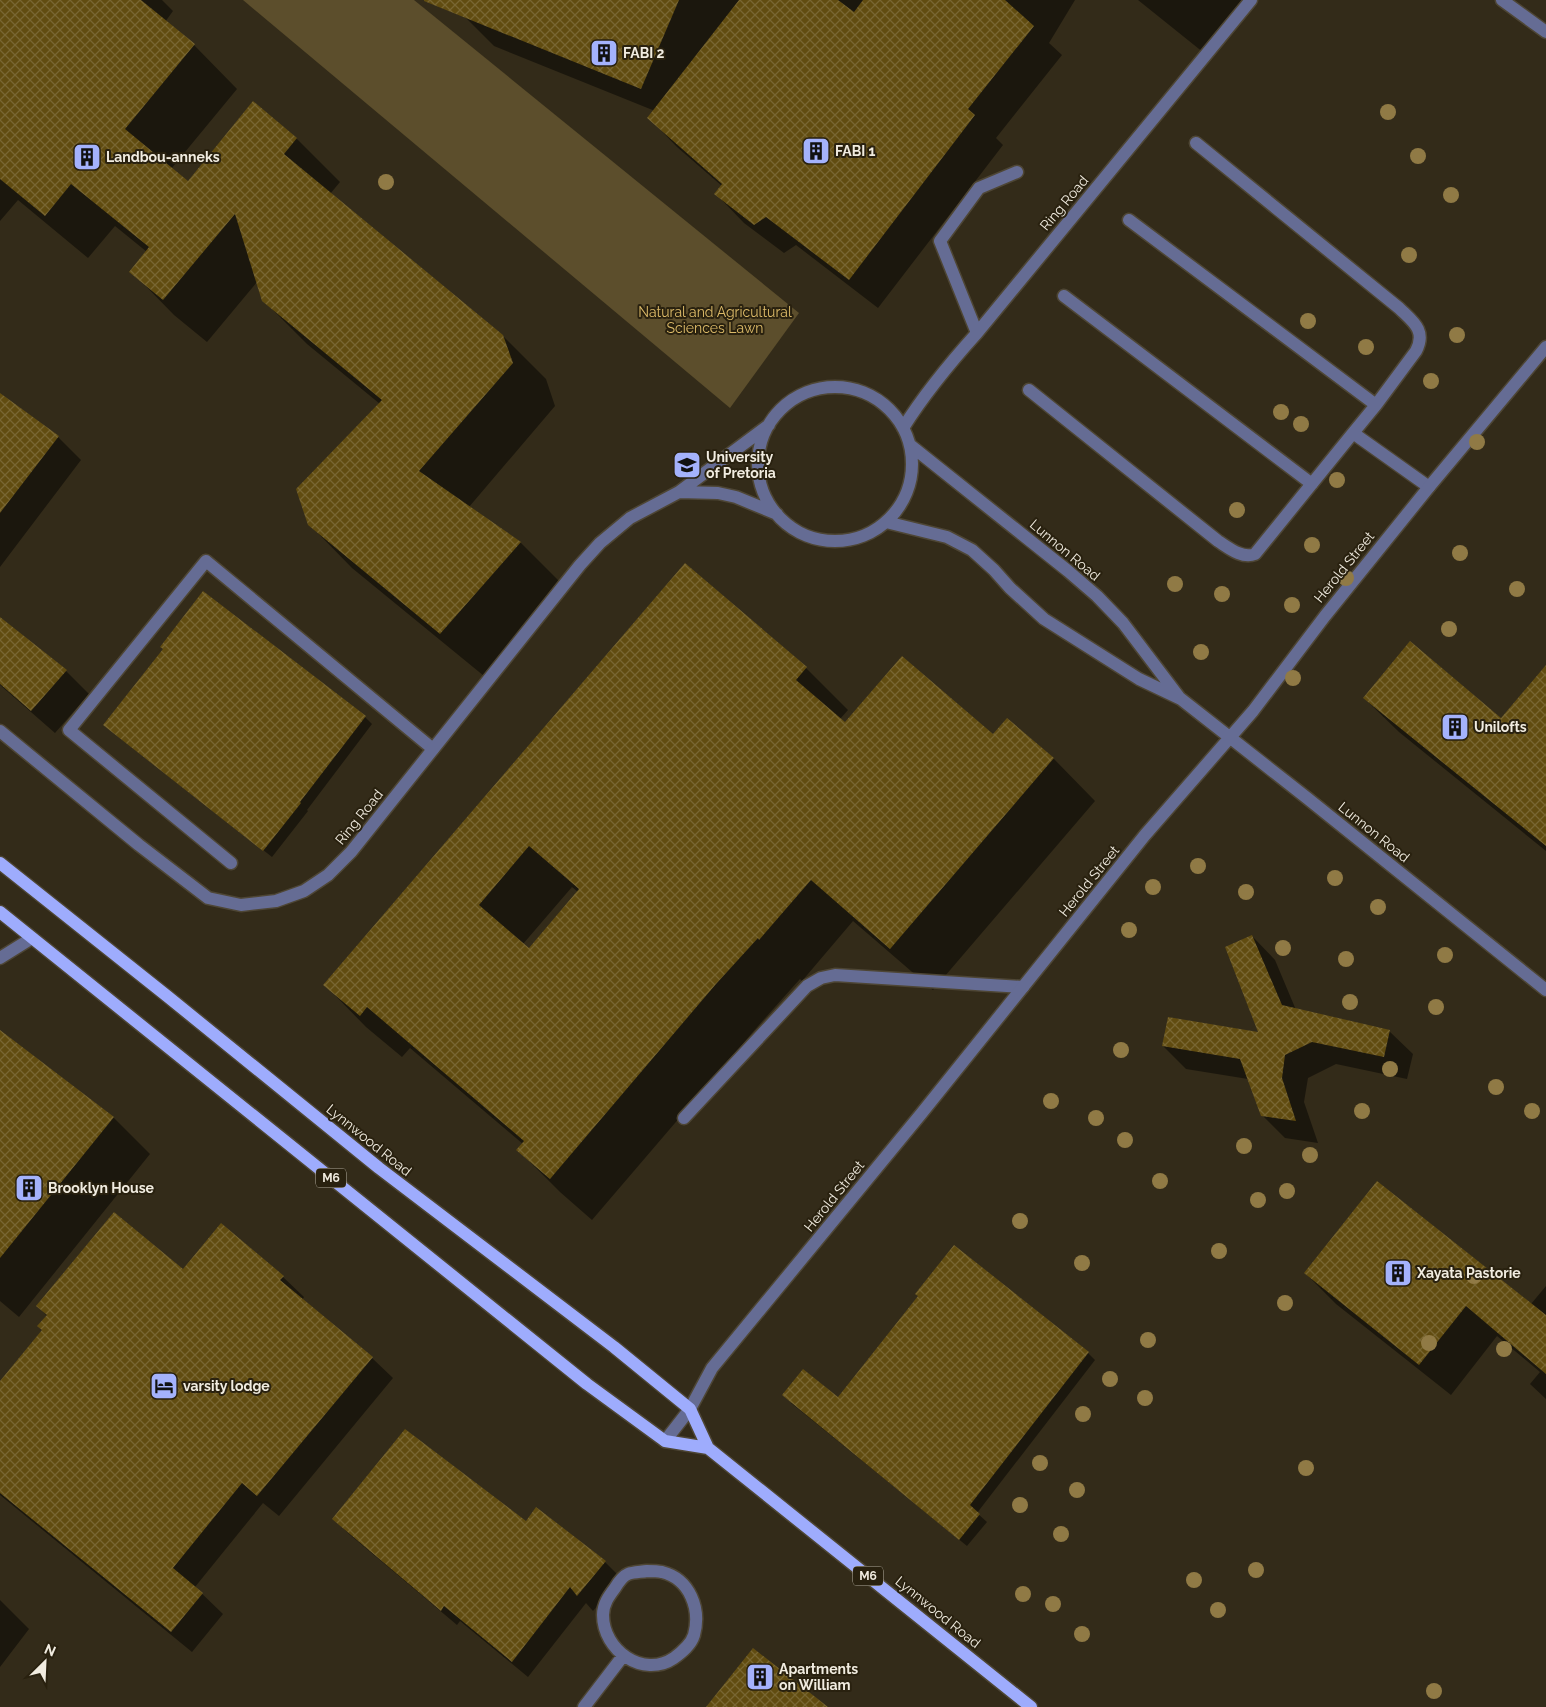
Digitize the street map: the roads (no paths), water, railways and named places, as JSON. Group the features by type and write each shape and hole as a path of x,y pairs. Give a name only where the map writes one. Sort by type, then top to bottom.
{"main road":[{"name":"Lynnwood Road","path":"0,863 168,996 379,1168 614,1347 690,1409 708,1448 1031,1707"},
{"name":"Lynnwood Road","path":"0,912 587,1384 666,1441 708,1448"}],"street":[{"name":"Ring Road","path":"903,428 922,398 1251,0"},
{"path":"1502,0 1546,32"},
{"path":"1029,390 1218,542 1249,556 1255,554 1376,406 1416,351 1420,343 1418,326 1196,144"},
{"path":"976,332 940,241 979,188 1018,172"},
{"path":"1129,220 1376,406"},
{"path":"1064,296 1312,484"},
{"name":"Herold Street","path":"666,1441 690,1409 712,1368 1023,988 1145,835 1272,687 1324,616 1546,347"},
{"path":"847,388 872,397 890,410 903,428 910,445 913,466 909,487 900,506 886,522 874,531 860,537 845,540 830,541 815,538 801,533 788,525 777,514 761,486 759,455 762,440 769,425 789,403 802,395 816,390 847,388"},
{"name":"Ring Road","path":"0,731 139,845 208,898 241,905 276,901 304,891 328,875 351,852 580,565 600,543 630,518 679,492 769,425"},
{"path":"1353,433 1429,487"},
{"name":"Lunnon Road","path":"910,445 1097,596 1123,623 1181,699"},
{"name":"Ring Road","path":"679,492 718,493 736,497 777,514"},
{"name":"Lunnon Road","path":"886,522 947,537 972,550 1010,588 1044,618 1139,679 1181,699 1546,990"},
{"path":"231,862 69,730 206,561 433,749"},
{"path":"0,958 32,938"},
{"path":"684,1118 807,986 821,978 835,975 1023,988"},
{"path":"647,1571 662,1572 678,1580 689,1591 696,1606 697,1622 693,1638 684,1652 670,1661 654,1665 637,1663 623,1656 611,1645 604,1630 603,1613 607,1598 626,1575 647,1571"},
{"path":"584,1707 623,1656"}],"place":[{"name":"FABI 2","path":"604,53"},
{"name":"FABI 1","path":"816,151"},
{"name":"Landbou-anneks","path":"87,157"},
{"name":"University of Pretoria","path":"687,465"},
{"name":"Unilofts","path":"1455,727"},
{"name":"Brooklyn House","path":"29,1188"},
{"name":"Xayata Pastorie","path":"1398,1273"},
{"name":"varsity lodge","path":"164,1386"},
{"name":"Apartments on William","path":"760,1677"}],"park label":[{"name":"Natural and Agricultural Sciences Lawn","path":"715,320"}]}
